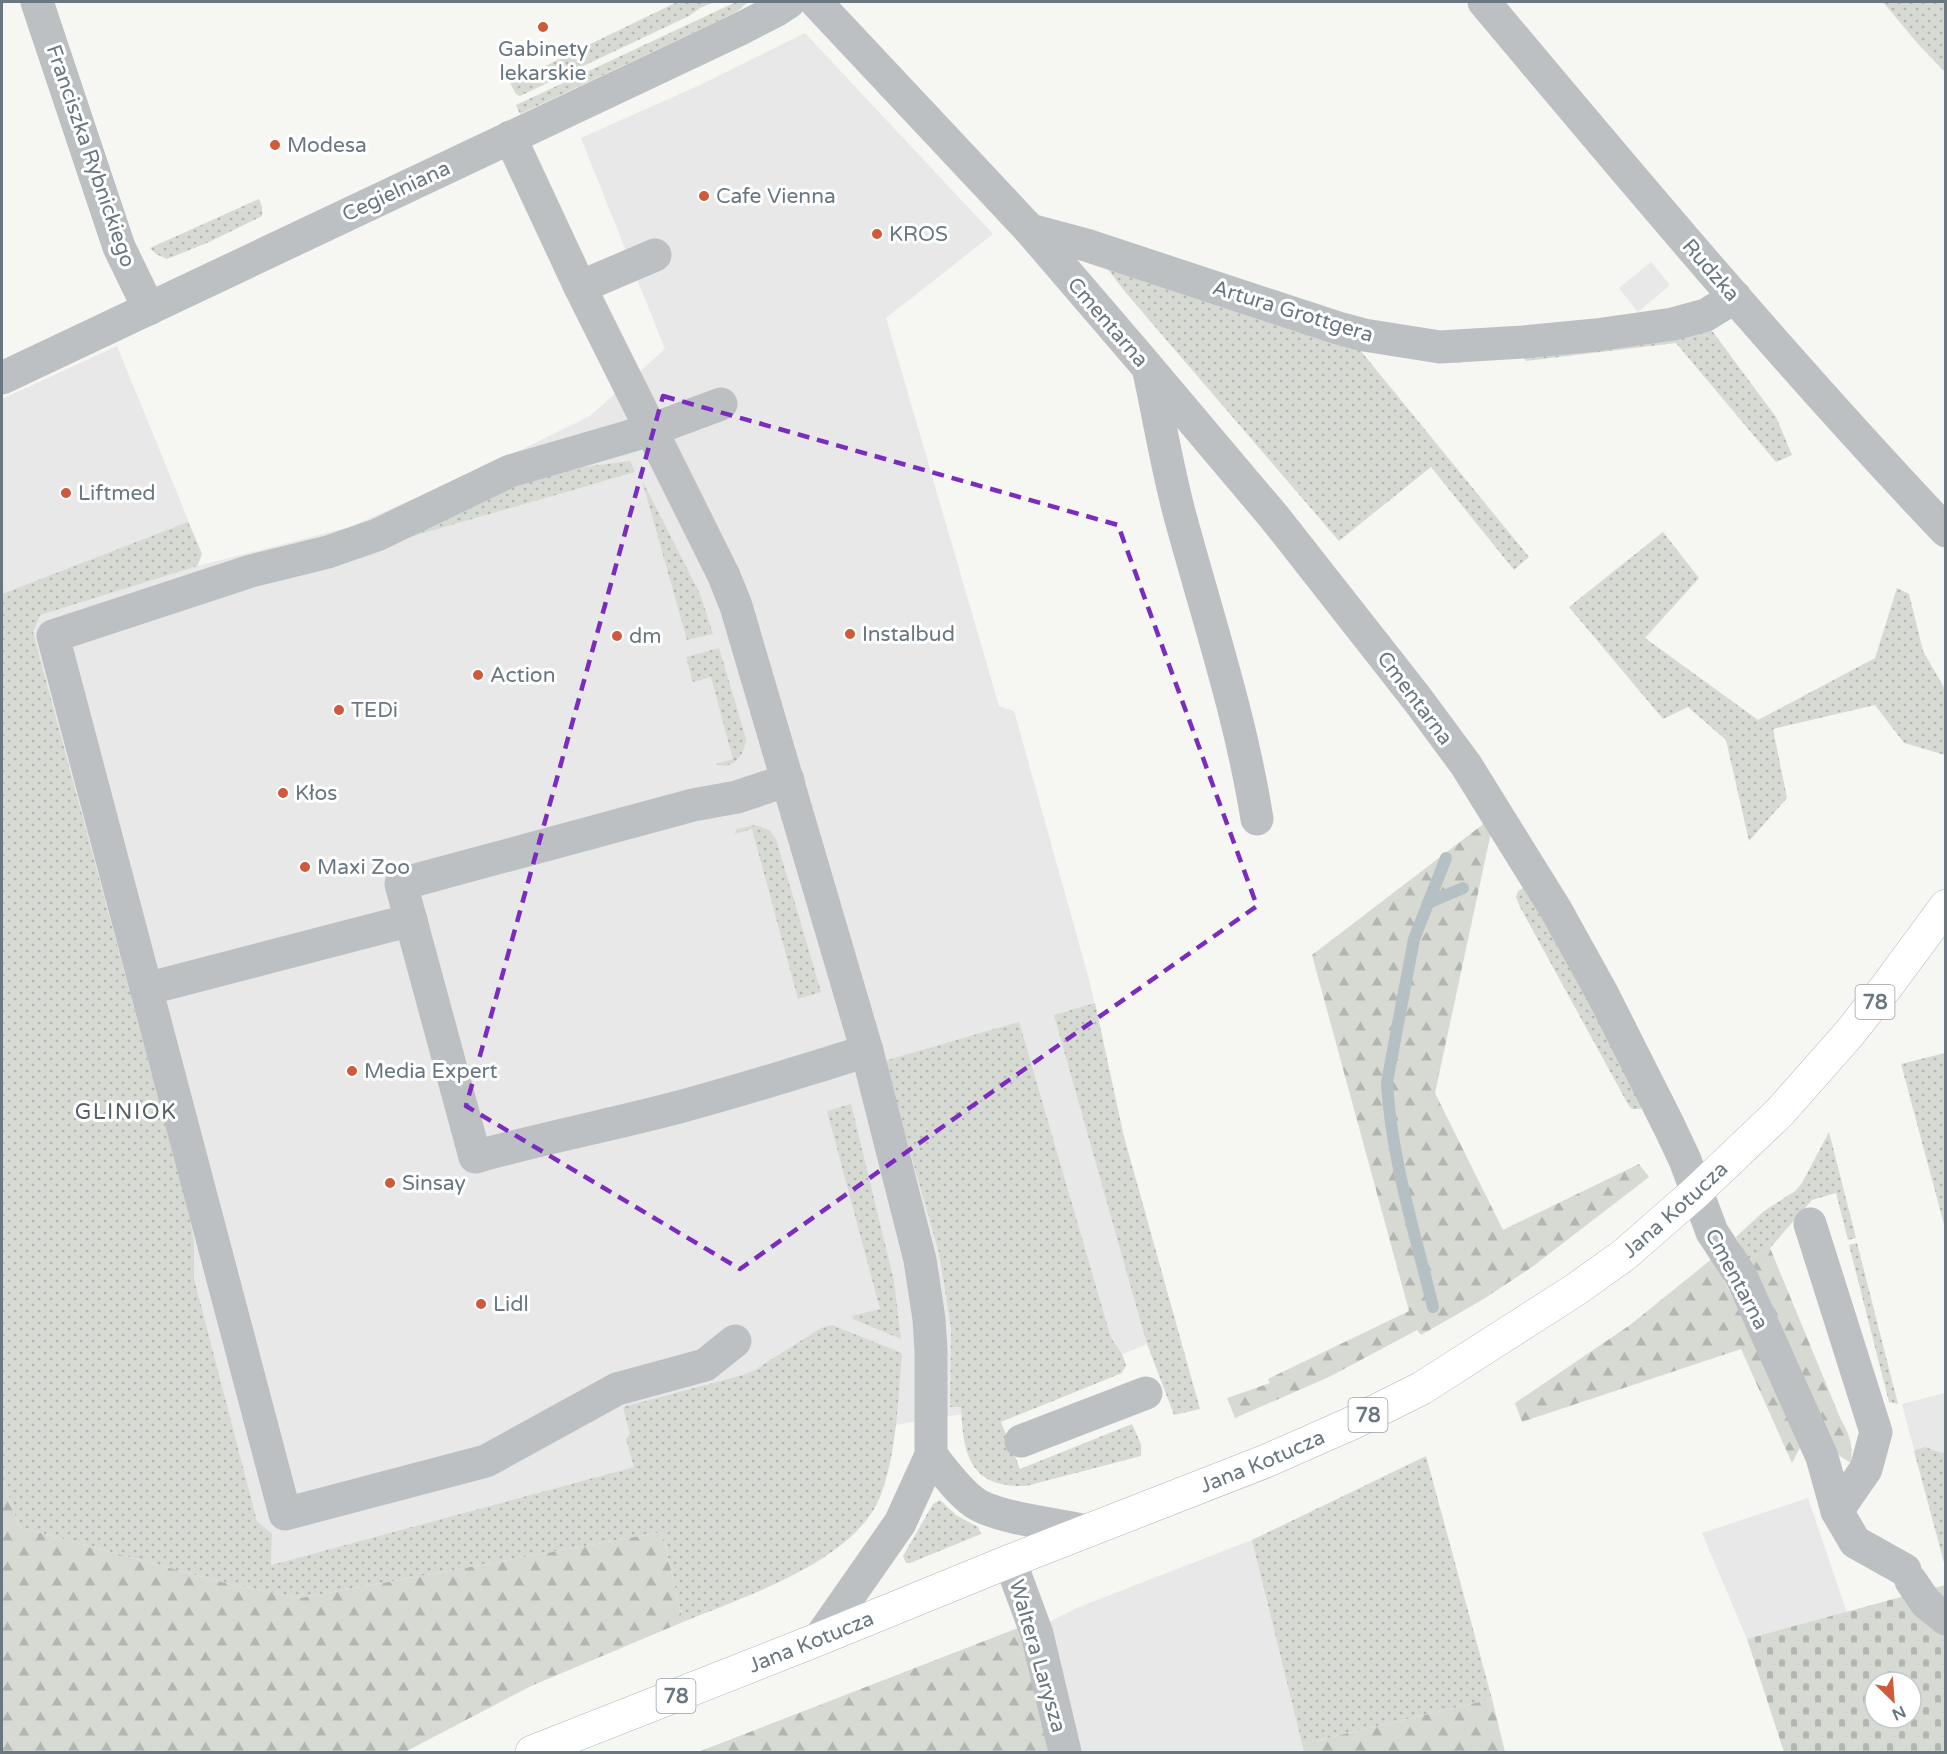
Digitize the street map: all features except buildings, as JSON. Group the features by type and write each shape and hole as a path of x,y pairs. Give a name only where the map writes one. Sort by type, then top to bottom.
{"main road":[{"name":"Jana Kotucza","path":"532,1752 1276,1456 1350,1424 1422,1388 1575,1290 1624,1255 1696,1192 1779,1113 1834,1051 1887,986 1946,906"}],"street":[{"name":"Franciszka Rybnickiego","path":"37,2 119,247 149,309"},
{"name":"Cegielniana","path":"2,378 740,29 789,2"},
{"name":"Cmentarna","path":"816,2 1030,230 1148,368 1275,518 1466,765 1516,845 1602,993 1680,1150 1712,1232 1741,1276 1822,1457 1838,1511 1855,1542 1908,1575 1926,1603 1946,1619"},
{"name":"Rudzka","path":"1484,2 1735,297 1946,531"},
{"path":"510,138 580,286 731,591 867,1051 925,1287 931,1351 931,1455 900,1522 819,1639"},
{"name":"Artura Grottgera","path":"1030,230 1082,244 1338,328 1364,335 1440,347 1585,336 1673,324 1706,315 1735,297"},
{"path":"580,286 655,255"},
{"path":"1148,368 1181,521 1225,672 1244,747 1257,819"},
{"path":"721,404 651,430 510,471 377,535 251,571 53,636 285,1514 486,1461 617,1389 705,1365 735,1341"},
{"path":"788,780 737,797 693,805 401,884 475,1157 536,1140 688,1105 867,1051"},
{"path":"146,989 411,920"},
{"path":"1810,1224 1876,1432 1866,1469 1838,1511"},
{"path":"1021,1441 1146,1393"},
{"path":"931,1455 975,1503 992,1511 1088,1531"},
{"name":"Waltera Larysza","path":"1010,1561 1037,1634 1065,1752"}],"highlighted area":[{"path":"663,396 1118,525 1257,906 740,1269 466,1106"}],"shaded area":[{"path":"805,33 993,234 886,318 999,706 1014,711 1090,983 1123,1133 1147,1344 993,1409 772,1445 627,1439 634,1467 271,1565 272,1535 257,1521 194,1278 189,1213 33,632 2,622 2,399 117,346 202,554 198,566 350,527 490,465 590,416 665,349 581,138 700,85"},
{"path":"1651,262 1670,285 1638,312 1619,288"},
{"path":"1945,1393 1945,1566 1902,1404"},
{"path":"1808,1498 1847,1613 1747,1639 1702,1533"},
{"path":"1252,1540 1304,1752 1079,1752 1049,1622 1079,1607"}],"green space":[{"path":"677,2 714,2 520,96 516,94 510,83"},
{"path":"736,2 748,2 735,13 520,114 516,105"},
{"path":"1883,2 1945,2 1945,72 1918,44"},
{"path":"259,199 262,216 207,243 167,259 150,248"},
{"path":"1100,259 1455,356 1461,363 1360,350 1529,557 1514,570 1431,467 1339,541 1126,293"},
{"path":"1710,328 1776,417 1792,455 1776,462 1676,343 1526,361 1521,353"},
{"path":"630,461 635,472 382,545 524,482 576,468"},
{"path":"642,480 700,594 713,634 687,640"},
{"path":"188,522 202,554 197,566 40,615 33,632 189,1213 194,1243 194,1278 257,1521 272,1534 271,1565 634,1467 626,1439 630,1434 623,1407 743,1375 755,1370 821,1328 832,1325 902,1353 893,1445 886,1481 880,1497 867,1520 847,1540 822,1559 765,1589 683,1622 662,1532 300,1598 225,1583 19,1527 2,1475 2,594"},
{"path":"1663,532 1699,578 1645,638 1758,720 1875,658 1897,588 1909,594 1923,651 1945,689 1945,755 1904,743 1875,705 1773,729 1787,798 1749,841 1726,740 1688,707 1663,719 1569,607"},
{"path":"719,648 746,739 743,751 737,760 722,766 716,764 733,759 711,677 693,682 686,657"},
{"path":"1486,822 1491,833 1435,1093 1503,1230 1639,1164 1649,1177 1532,1267 1482,1300 1421,1335 1417,1330 1329,1377 1235,1418 1227,1398 1270,1383 1268,1379 1409,1311 1312,955"},
{"path":"755,825 769,830 776,839 821,992 798,999 752,829 735,834 737,829"},
{"path":"1523,888 1577,975 1642,1106 1641,1109 1632,1109 1629,1106 1520,907 1516,897 1518,891"},
{"path":"1095,1003 1123,1133 1200,1409 1174,1415 1147,1344 1054,1015"},
{"path":"1019,1022 1111,1338 1122,1354 1126,1365 1122,1373 1001,1422 1020,1469 1132,1424 1141,1444 1141,1456 1026,1486 1007,1485 981,1475 968,1454 964,1440 961,1407 950,1407 951,1328 939,1253 884,1061"},
{"path":"1946,1053 1945,1228 1901,1064"},
{"path":"851,1104 894,1281 901,1339 853,1319 852,1316 880,1309 827,1111"},
{"path":"1829,1132 1856,1238 1848,1240 1836,1193 1812,1200 1770,1248 1748,1261 1736,1237 1764,1211 1795,1191 1802,1183"},
{"path":"1857,1243 1898,1404 1889,1402 1849,1245"},
{"path":"1770,1248 1849,1435 1852,1451 1851,1463 1834,1449 1748,1261"},
{"path":"1713,1258 1803,1442 1792,1463 1741,1349 1522,1422 1515,1403 1630,1325"},
{"path":"1925,1447 1941,1453 1945,1452 1945,1566 1914,1451"},
{"path":"1426,1456 1492,1699 1302,1744 1252,1540"},
{"path":"2,1475 19,1527 225,1583 300,1598 662,1532 683,1622 531,1686 405,1752 2,1752"},
{"path":"940,1500 956,1515 978,1527 981,1534 906,1563 903,1556 933,1504"},
{"path":"1945,1585 1945,1752 1784,1752 1747,1639"},
{"path":"1023,1626 1053,1752 698,1752"},
{"path":"1492,1699 1505,1752 1304,1752 1302,1744"}],"waterway":[{"path":"1433,1307 1393,1139 1387,1082 1414,939 1446,858"},
{"path":"1428,903 1463,888"}],"place":[{"name":"Gabinety lekarskie","path":"543,27"},
{"name":"Modesa","path":"275,145"},
{"name":"Cafe Vienna","path":"704,196"},
{"name":"KROS","path":"877,234"},
{"name":"Liftmed","path":"66,493"},
{"name":"Instalbud","path":"850,634"},
{"name":"dm","path":"617,636"},
{"name":"Action","path":"478,675"},
{"name":"TEDi","path":"339,710"},
{"name":"Kłos","path":"283,793"},
{"name":"Maxi Zoo","path":"305,867"},
{"name":"Media Expert","path":"352,1071"},
{"name":"Sinsay","path":"390,1183"},
{"name":"Lidl","path":"481,1304"}],"district":[{"name":"GLINIOK","path":"126,1111"}]}
